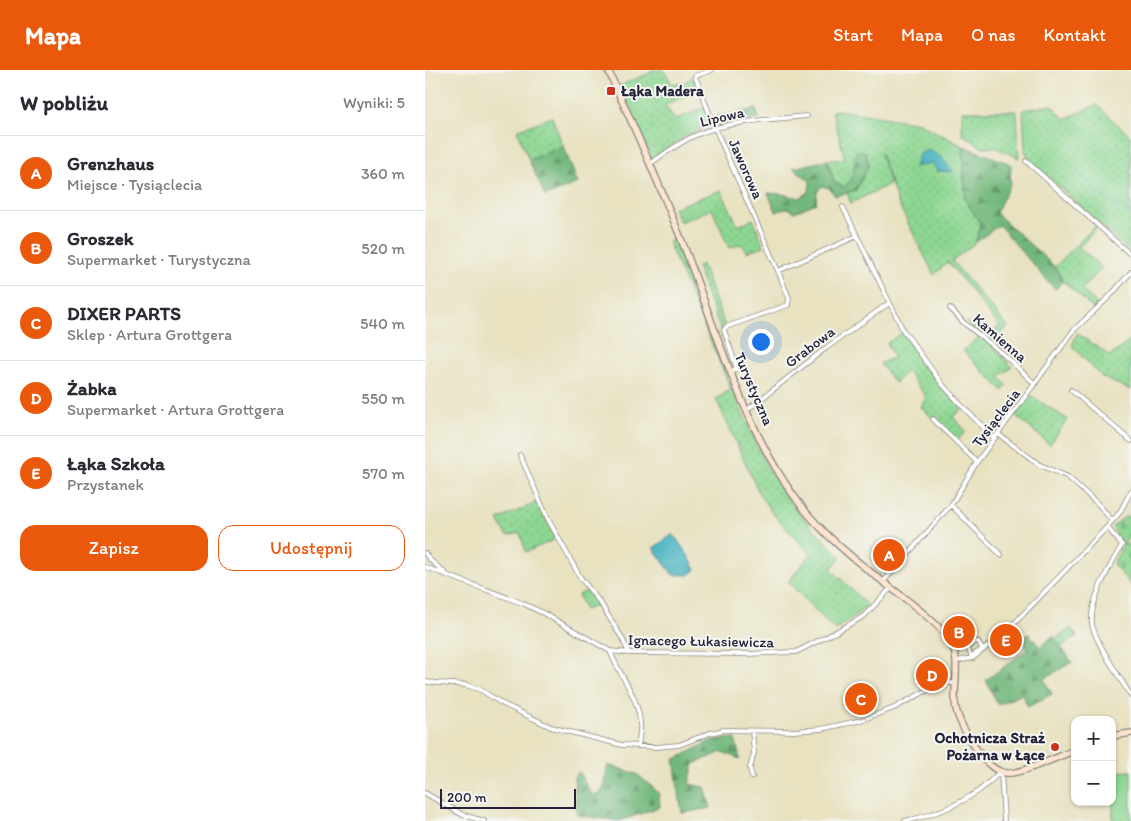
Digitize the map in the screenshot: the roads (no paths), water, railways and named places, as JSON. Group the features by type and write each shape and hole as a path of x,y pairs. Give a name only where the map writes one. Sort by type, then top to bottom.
{"main road":[{"name":"Turystyczna","path":"608,70 651,164 747,410 775,465 807,513 835,544 946,634 952,644 957,661"},
{"path":"957,661 955,704 970,739 987,762 1007,773 1019,771 1071,752"},
{"path":"1116,735 1131,733"}],"street":[{"name":"Jaworowa","path":"693,70 715,128 789,298 788,305 726,327 724,330 737,368 731,371"},
{"path":"695,76 713,70"},
{"name":"Lipowa","path":"651,164 679,144 697,134 715,128 761,120 807,116"},
{"path":"1026,161 1131,255"},
{"path":"843,207 903,330 943,385 994,438"},
{"path":"778,271 857,236"},
{"name":"Tysiąclecia","path":"883,582 951,505 977,462 1073,330 1111,296 1131,272"},
{"name":"Grabowa","path":"747,410 826,348 889,303"},
{"name":"Kamienna","path":"950,308 964,323 1001,352 1035,384"},
{"path":"1071,390 1131,441"},
{"path":"933,419 977,462"},
{"path":"998,434 1040,464 1068,477 1099,505 1112,521"},
{"path":"520,455 548,520 581,577 612,621 629,653"},
{"path":"957,661 973,658 1008,630 1107,527 1119,512 1131,491"},
{"path":"951,505 1001,555"},
{"path":"1107,527 1122,545 1108,570 1093,607 1092,624 1094,633 1131,696"},
{"name":"Ignacego Łukasiewicza","path":"425,553 429,559 447,574"},
{"name":"Ignacego Łukasiewicza","path":"425,567 543,613 611,651 629,653 745,654 796,652 864,616 891,588"},
{"path":"978,641 982,649 971,656 967,648 978,641"},
{"path":"611,651 617,668 628,685 635,701 640,722 638,746"},
{"path":"425,682 466,685 481,690 501,703 551,727 605,741 656,747 679,745 710,733 724,730 752,732 821,729 862,720 894,708 937,685 956,683"},
{"path":"752,732 754,753 750,768 752,777"},
{"path":"905,821 921,818 947,808 983,788 1001,771"},
{"path":"1001,771 1004,821"},
{"path":"425,793 463,815 484,821"}],"water":[{"path":"929,150 942,158 953,172 938,171 931,163 915,167 919,154"},
{"path":"673,534 696,570 689,575 673,575 653,548"}],"waterway":[{"path":"1075,168 1100,194 1131,214"}],"place":[{"name":"Łąka Madera","path":"611,91"},
{"name":"Grenzhaus","path":"889,555"},
{"name":"Groszek","path":"959,632"},
{"name":"Łąka Szkoła","path":"1006,640"},
{"name":"Żabka","path":"932,675"},
{"name":"DIXER PARTS","path":"861,699"},
{"name":"Ochotnicza Straż Pożarna w Łące","path":"1055,747"}]}
